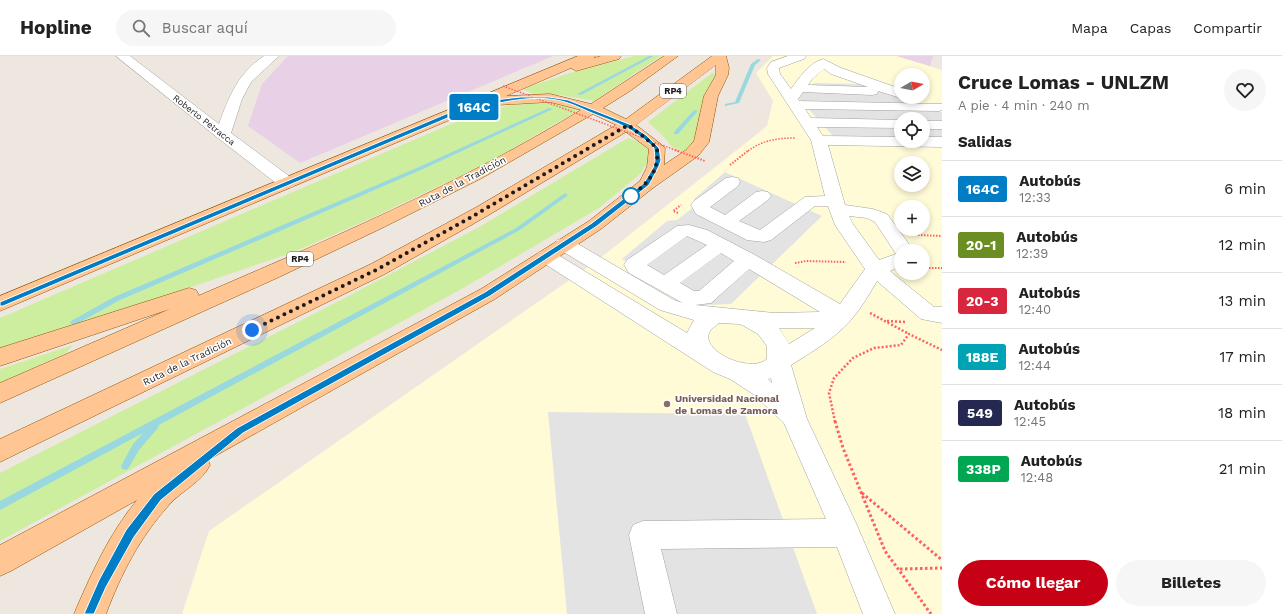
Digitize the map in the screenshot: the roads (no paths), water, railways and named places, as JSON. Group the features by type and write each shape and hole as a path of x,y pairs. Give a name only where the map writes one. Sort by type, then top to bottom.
{"main road":[{"path":"0,304 589,56"},
{"path":"543,75 615,56"},
{"name":"Ruta de la Tradición","path":"0,394 298,260 452,188 592,110 672,56"},
{"path":"0,561 488,294 595,225 647,184 692,153 701,142 711,96 722,75 723,68 719,56"},
{"name":"Ruta de la Tradición","path":"0,451 378,269 481,212 628,125 719,56"},
{"path":"455,112 494,102 521,98 549,98 566,101 592,110 628,125 657,148 658,160 647,184"},
{"path":"0,357 298,260"},
{"path":"90,614 102,583 130,533 157,497 240,430"}],"street":[{"name":"Roberto Petracca","path":"122,56 287,183"},
{"path":"223,135 235,102 245,81 263,62 273,56"},
{"path":"800,56 779,62 773,68 774,74 794,96 807,122 819,140 836,205 844,225 875,269 928,314 942,315"},
{"path":"804,56 811,60 823,63 836,64 847,62 864,75 880,84"},
{"path":"794,96 807,76 823,63"},
{"path":"823,63 836,71 894,89"},
{"path":"794,96 810,89 894,91"},
{"path":"794,96 941,106"},
{"path":"930,99 941,106"},
{"path":"930,103 941,106"},
{"path":"807,122 894,124"},
{"path":"930,125 942,125"},
{"path":"819,140 942,142"},
{"path":"732,182 700,205 702,210 754,236 764,236 811,201 836,205 881,218 899,244"},
{"path":"728,222 762,196"},
{"path":"748,259 704,298 691,298 636,268 634,265 683,230 689,230 700,234 748,259 842,315"},
{"path":"665,284 720,245"},
{"path":"555,250 667,305 683,311 715,316 741,316 789,322 822,320 842,315"},
{"path":"555,250 710,359 724,368 739,373 761,386 795,419"},
{"path":"739,373 759,373 770,369 778,362 817,337 842,315 875,269 894,261"},
{"path":"710,359 701,349 697,336 699,327 705,320 715,316"},
{"path":"741,316 761,326 772,334 780,351 778,362 795,419 846,533 879,614"},
{"path":"661,614 644,535 846,533"}],"waterway":[{"path":"579,94 652,56"},
{"path":"727,105 737,103 753,64 759,60"},
{"path":"73,323 116,299 421,168 551,109"},
{"path":"676,133 696,111"},
{"path":"0,506 518,229 565,195"},
{"path":"125,466 136,447 155,426"}],"place":[{"name":"Universidad Nacional de Lomas de Zamora","path":"667,404"}]}
